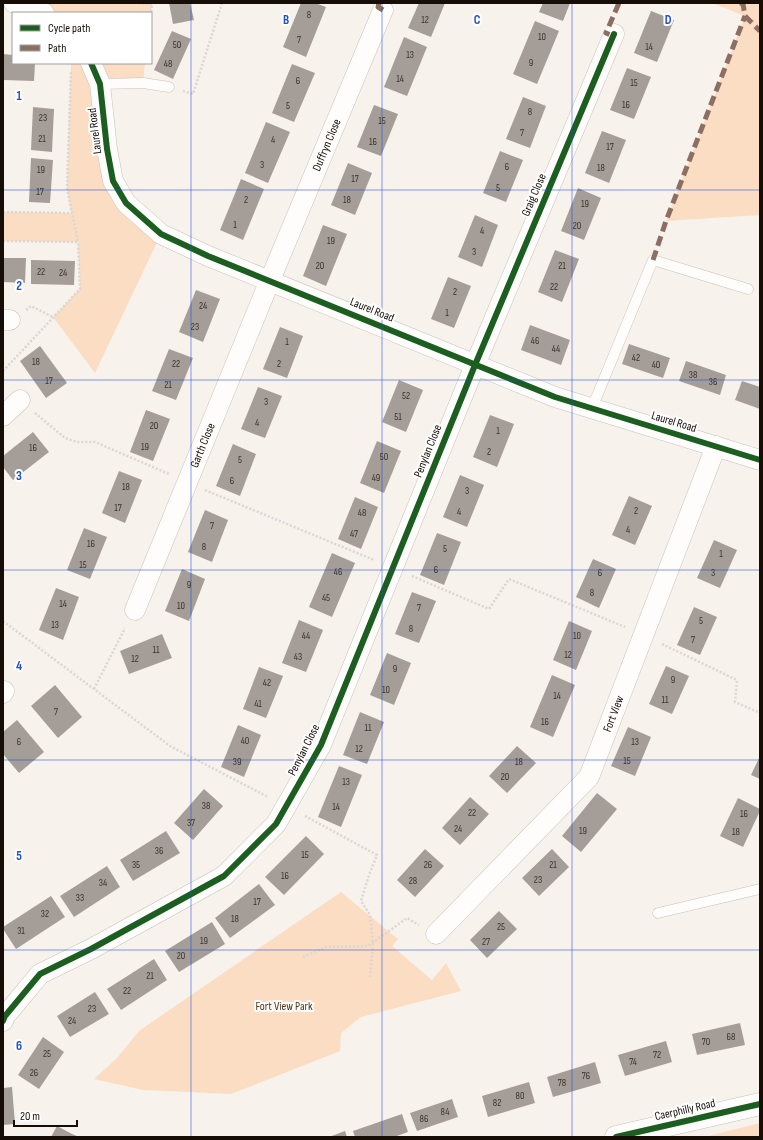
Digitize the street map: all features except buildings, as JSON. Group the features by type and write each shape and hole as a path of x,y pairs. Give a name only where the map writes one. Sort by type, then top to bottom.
{"main road":[{"name":"Caerphilly Road","path":"616,1137 760,1104"}],"street":[{"path":"14,3 41,12"},
{"name":"Duffryn Close","path":"270,280 383,10"},
{"name":"Graig Close","path":"475,365 614,34"},
{"name":"Laurel Road","path":"91,64 100,84 107,149 113,181 126,203 161,234 208,256 555,397 760,460"},
{"name":"Garth Close","path":"135,610 270,280"},
{"name":"Penylan Close","path":"3,1021 5,1016 40,974 91,949 224,876 276,824 321,745 475,365"},
{"path":"3,416 20,400"},
{"name":"Fort View","path":"436,934 589,777 716,446"}],"lane":[{"path":"100,84 143,83 169,87"},
{"path":"592,408 653,260 748,289"},
{"path":"658,913 760,889"}],"path":[{"path":"138,3 152,4 151,12"},
{"path":"169,87 193,94 222,3"},
{"path":"3,371 80,289 78,242 71,214 67,188 71,71"},
{"path":"3,212 71,214"},
{"path":"3,241 78,242"},
{"path":"6,320 31,306 53,317"},
{"path":"20,400 65,438 77,442 95,442 489,609 509,579 644,635 737,680 735,702 760,713"},
{"path":"94,689 135,610"},
{"path":"3,621 170,746 378,856 369,875 361,901 370,915 373,942 370,977"},
{"path":"303,957 326,947 368,946 407,918 436,934"}],"green space":[{"path":"14,3 152,4 151,12 41,12"},
{"path":"712,3 760,3 760,215 666,221 745,16"},
{"path":"71,64 145,64 143,83 101,84 113,181 161,234 95,373 53,317 80,289 78,242 3,241 3,212 71,213 67,188"},
{"name":"Fort View Park","path":"341,892 398,939 392,946 432,980 446,963 461,991 361,1017 341,1033 340,1051 231,1094 143,1090 94,1079 117,1058 139,1031"},
{"path":"760,1123 760,1137 704,1137"}],"marked path":[{"path":"379,3 378,7 383,10"},
{"path":"613,36 606,33 619,3"},
{"path":"740,3 743,4 745,16 760,31"},
{"path":"653,260 666,221 745,16"}],"cycle path":[{"path":"3,1021 5,1016 40,974 91,949 224,876 276,824 321,745 475,365 614,34"},
{"path":"91,64 100,84 107,149 113,181 126,203 161,234 208,256 555,397 760,460"},
{"path":"616,1137 760,1104"}]}
